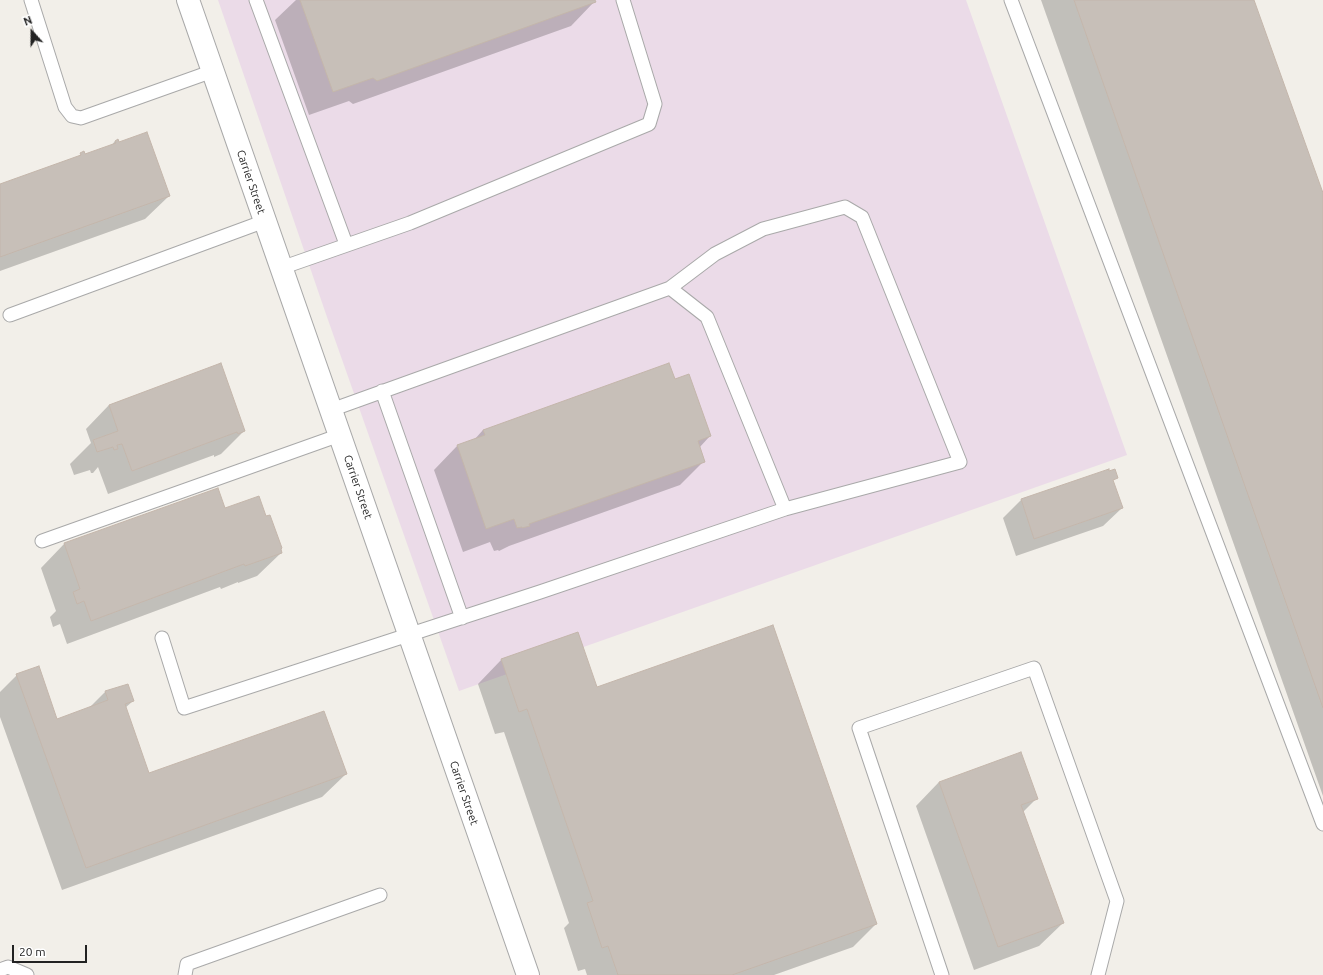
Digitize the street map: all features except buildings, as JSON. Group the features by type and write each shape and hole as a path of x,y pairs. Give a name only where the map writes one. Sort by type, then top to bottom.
{"street":[{"name":"Carrier Street","path":"188,0 528,975"}],"lane":[{"path":"31,0 65,106 72,116 81,118 213,71"},
{"path":"256,0 346,244"},
{"path":"281,268 346,244 410,223 649,124 655,104 623,0"},
{"path":"1011,0 1323,824"},
{"path":"162,638 184,708 462,618 785,508 960,462 862,217 845,207 763,228 715,254 670,288 331,410"},
{"path":"10,315 265,221"},
{"path":"670,288 708,317 785,508"},
{"path":"382,391 462,618"},
{"path":"42,540 340,435"},
{"path":"942,975 859,728 1034,668 1117,901 1098,975"},
{"path":"185,975 187,964 380,895"},
{"path":"0,970 8,967 28,975"}],"shaded area":[{"path":"218,0 966,0 1127,455 459,691 327,317"}]}
